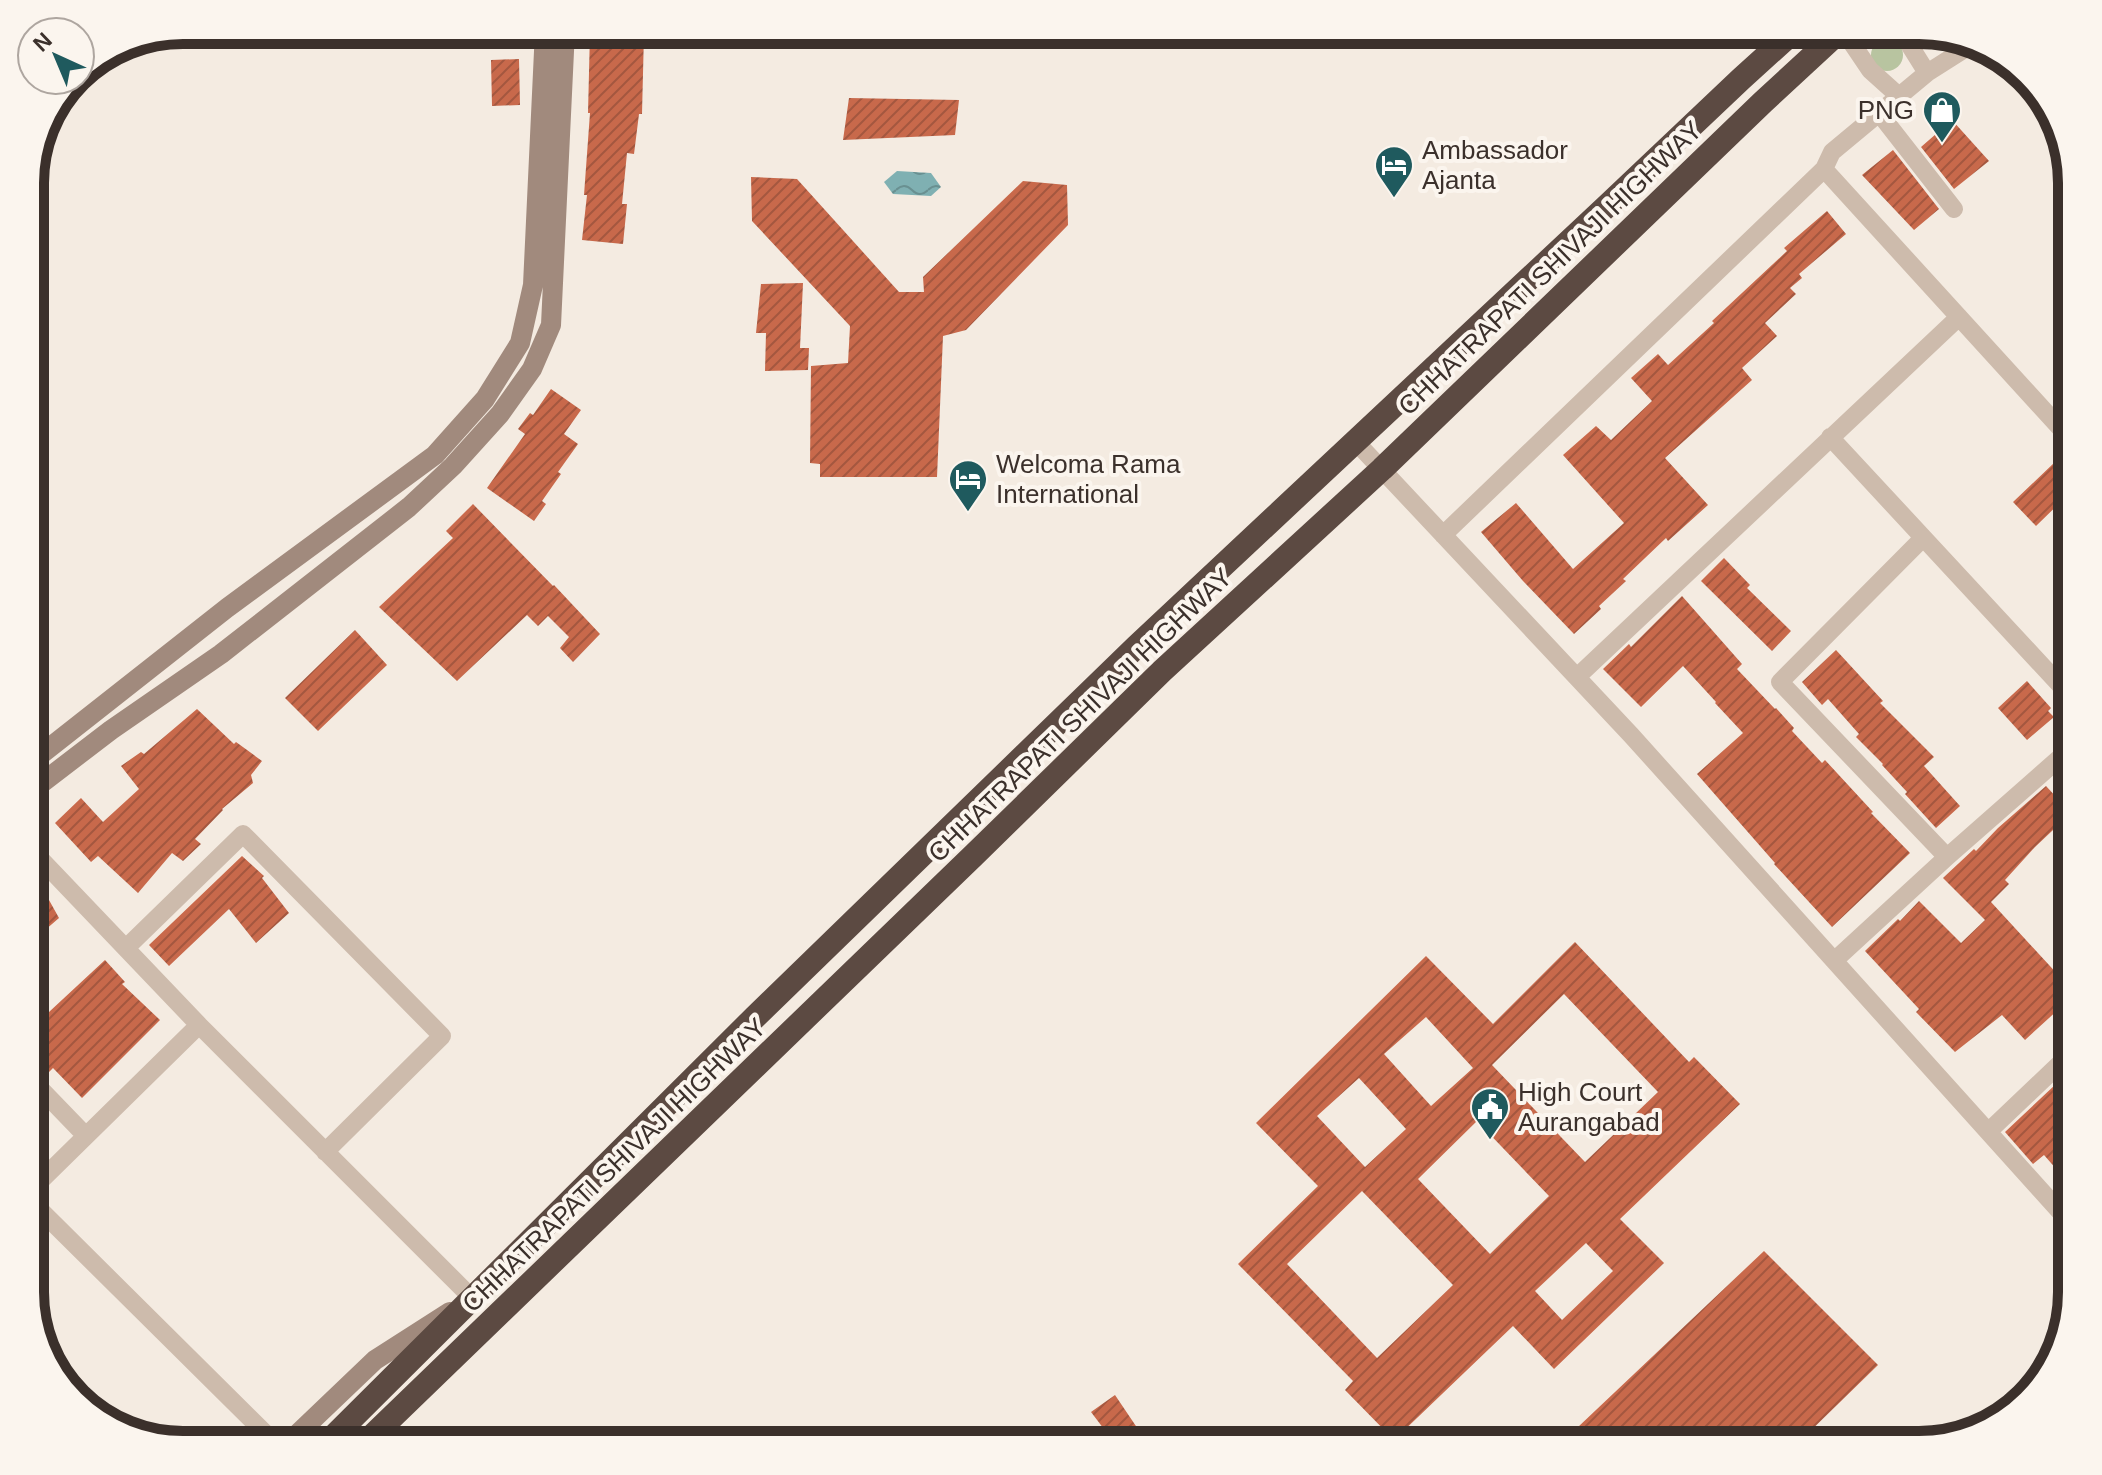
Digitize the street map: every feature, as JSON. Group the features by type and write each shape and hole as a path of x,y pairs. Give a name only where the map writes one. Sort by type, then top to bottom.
{"highway":[{"name":"CHHATRAPATI SHIVAJI HIGHWAY","path":"339,1431 755,1017 1137,646 1780,44"},
{"name":"CHHATRAPATI SHIVAJI HIGHWAY","path":"377,1431 1162,671 1382,469 1827,44"}],"street":[{"path":"44,752 227,608 443,462 500,414 532,369 551,325 555,44"},
{"path":"1852,44 1870,70 1900,97"},
{"path":"1909,44 1927,73"},
{"path":"1443,535 1824,169 1832,152 1927,73 1962,51"},
{"path":"1879,113 1954,209"},
{"path":"1824,169 2058,426"},
{"path":"1577,677 1959,317"},
{"path":"1830,437 2058,683"},
{"path":"1356,442 1577,677 2058,1209"},
{"path":"44,781 111,730 221,654 409,507 443,462"},
{"path":"1923,538 1780,682 1947,857"},
{"path":"1835,960 2058,759"},
{"path":"126,948 243,834 442,1036 325,1152"},
{"path":"44,863 199,1025 472,1298 375,1360 301,1431"},
{"path":"44,1177 199,1025"},
{"path":"1989,1131 2058,1065"},
{"path":"44,1092 86,1136"},
{"path":"44,1214 263,1431"}],"green space":[{"path":"1876,44 1898,44 1902,49 1902,61 1893,70 1881,70 1872,61 1872,49"}],"water":[{"path":"897,171 931,173 941,187 931,196 893,194 884,182"}],"building":[{"path":"590,44 644,44 642,114 639,114 634,154 627,153 622,204 627,204 623,244 582,240 587,195 584,195"},
{"path":"519,59 520,105 492,106 491,60"},
{"path":"849,98 959,100 955,135 843,140"},
{"path":"1952,120 1989,161 1954,189 1921,147"},
{"path":"1893,150 1939,209 1914,230 1862,175"},
{"path":"751,177 797,179 899,292 924,292 923,277 1023,181 1067,185 1068,225 966,330 943,336 937,477 820,477 820,464 810,463 811,366 848,363 850,326 752,221"},
{"path":"1827,211 1846,234 1799,274 1802,278 1790,288 1796,294 1765,323 1777,336 1742,368 1752,380 1665,458 1708,505 1668,541 1666,538 1623,579 1626,581 1574,634 1481,532 1516,503 1573,569 1624,523 1563,455 1596,426 1611,440 1652,401 1631,378 1658,354 1668,365 1787,251 1784,248"},
{"path":"803,283 800,348 809,348 808,370 765,371 766,333 756,333 761,284"},
{"path":"551,389 581,410 564,434 578,444 558,472 561,474 542,501 546,504 534,521 487,488 525,434 518,429 530,413 533,415"},
{"path":"2055,462 2058,465 2058,505 2036,526 2013,502"},
{"path":"473,504 600,634 573,662 560,648 569,637 548,616 538,626 527,615 457,681 379,607 453,538 446,531"},
{"path":"1724,558 1750,585 1747,588 1791,631 1772,651 1701,581"},
{"path":"1682,596 1742,664 1737,669 1794,728 1792,731 1822,763 1825,760 1910,853 1832,927 1697,774 1743,733 1716,702 1683,666 1641,707 1603,669 1629,644 1631,647"},
{"path":"355,630 387,665 318,731 285,698"},
{"path":"1836,650 1883,701 1880,703 1934,757 1924,766 1960,806 1936,828 1883,764 1856,737 1859,734 1828,699 1822,705 1802,682"},
{"path":"2027,681 2051,708 2048,711 2054,717 2027,740 1998,708"},
{"path":"197,709 234,744 236,742 262,761 251,775 253,783 222,809 195,839 201,844 183,861 172,853 138,893 98,856 91,862 55,823 81,798 103,822 139,789 121,766 141,752 144,754"},
{"path":"2046,786 2058,799 2058,825 2005,880 2009,884 1991,902 2058,975 2058,1010 2025,1040 2002,1015 1955,1052 1916,1012 1919,1009 1865,951 1919,901 1961,943 1985,920 1943,878"},
{"path":"242,856 264,876 262,878 289,913 256,943 229,909 169,966 149,945"},
{"path":"44,897 49,900 59,918 44,931"},
{"path":"1575,942 1689,1062 1694,1057 1740,1104 1620,1219 1664,1263 1554,1369 1513,1326 1403,1431 1385,1431 1345,1390 1353,1381 1238,1264 1318,1186 1256,1123 1426,956 1493,1024","holes":["1564,994 1658,1092 1585,1162 1492,1065","1426,1017 1473,1068 1431,1106 1384,1054","1359,1078 1406,1129 1365,1167 1317,1116","1477,1121 1549,1196 1490,1254 1418,1179","1362,1191 1453,1285 1377,1358 1287,1264","1586,1243 1613,1271 1562,1320 1535,1291"]},
{"path":"105,960 125,982 122,984 160,1020 82,1098 53,1068 47,1074 44,1071 44,1006 49,1012"},
{"path":"2058,1082 2058,1171 2044,1155 2033,1164 2005,1132"},
{"path":"1764,1251 1878,1365 1810,1431 1574,1431"},
{"path":"1115,1395 1139,1431 1105,1431 1091,1412"}],"place":[{"name":"PNG","path":"1942,144"},
{"name":"Ambassador Ajanta","path":"1394,199"},
{"name":"Welcoma Rama International","path":"968,513"},
{"name":"High Court Aurangabad","path":"1490,1141"}]}
